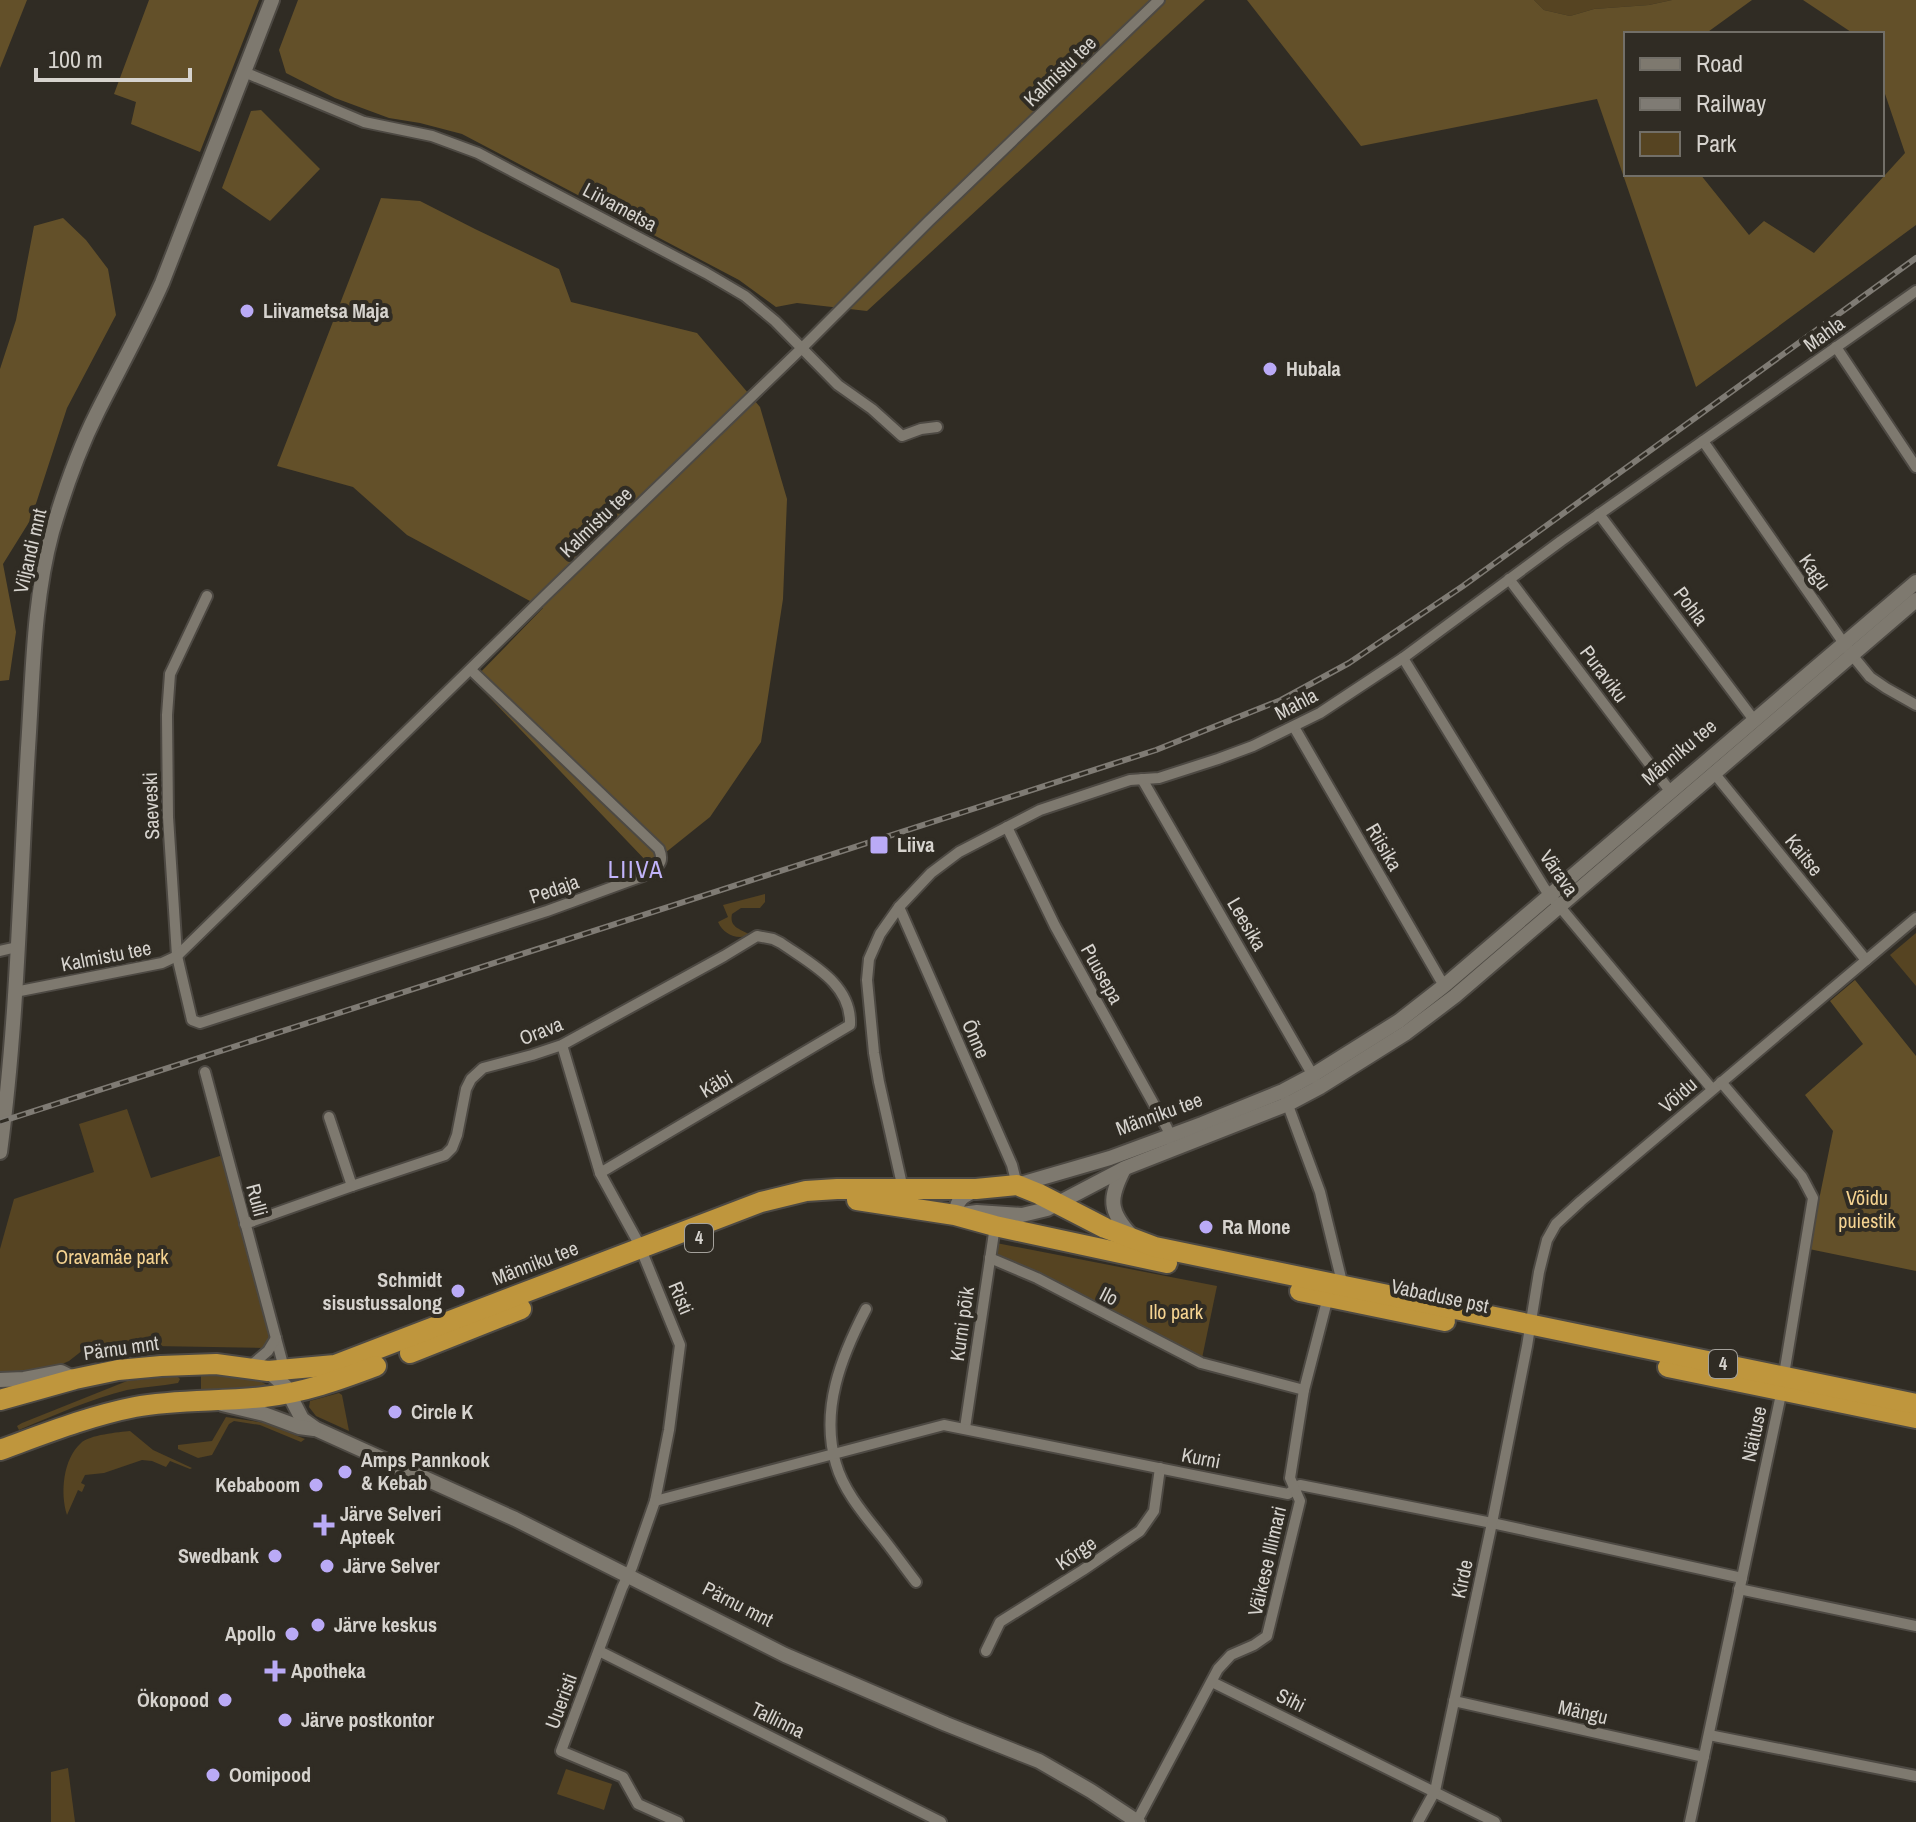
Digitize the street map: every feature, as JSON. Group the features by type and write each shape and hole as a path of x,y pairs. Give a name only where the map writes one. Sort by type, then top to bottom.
{"highway":[{"name":"Männiku tee","path":"275,1377 342,1378 489,1322 761,1202 794,1193 837,1189 976,1189 1017,1185"},
{"name":"Vabaduse pst","path":"1017,1185 1105,1228 1155,1247 1529,1332 1783,1384 1916,1418"},
{"name":"Männiku tee","path":"643,1254 778,1208 806,1202 864,1200 955,1215"},
{"name":"Vabaduse pst","path":"955,1215 995,1226 1333,1288"},
{"name":"Pärnu mnt","path":"0,1400 118,1370 216,1364 275,1377"},
{"path":"162,1403 179,1395 187,1387 189,1380 179,1365"},
{"name":"Pärnu mnt","path":"1,1446 109,1413 162,1403 215,1401 275,1377"},
{"name":"Vabaduse pst","path":"1783,1384 1916,1404"}],"street":[{"name":"Viljandi mnt","path":"0,1152 15,992 34,636 52,532 70,475 96,415 162,283 272,0"},
{"name":"Kalmistu tee","path":"15,992 162,963 177,956 1159,0"},
{"name":"Liivametsa","path":"244,72 364,122 432,136 478,153 745,296 775,321 838,385 872,409 902,436 937,427"},
{"name":"Mahla","path":"903,1189 879,1082 867,980 869,959 880,934 899,907 931,873 959,852 1040,810 1130,780 1159,778 1218,759 1253,746 1320,713 1403,658 1599,514 1916,291"},
{"path":"1836,347 1916,467"},
{"name":"Kagu","path":"1703,441 1847,650 1870,677 1916,705"},
{"name":"Pohla","path":"1599,514 1754,720"},
{"name":"Puraviku","path":"1509,579 1670,791"},
{"name":"Männiku tee","path":"1317,1081 1399,1021 1714,773 1916,582"},
{"name":"Saeveski","path":"192,1020 177,956 168,817 167,715 170,674 207,596"},
{"name":"Männiku tee","path":"955,1215 977,1212 1022,1215 1047,1209 1125,1168 1286,1098 1406,1033 1430,1016 1670,791 1754,720 1916,600"},
{"name":"Värava","path":"1403,658 1554,900 1716,1086"},
{"name":"Pedaja","path":"192,1020 200,1023 547,911 651,873 661,863 659,849 471,670"},
{"name":"Riisika","path":"1294,727 1445,985"},
{"name":"Kaitse","path":"1714,773 1866,960"},
{"name":"Leesika","path":"1142,779 1317,1081"},
{"name":"Puusepa","path":"1007,827 1055,926 1170,1136"},
{"name":"Õnne","path":"899,907 1012,1165 1017,1185"},
{"name":"Võidu","path":"1529,1332 1541,1261 1556,1224 1916,918"},
{"name":"Orava","path":"245,1224 445,1155 452,1148 457,1135 466,1089 471,1079 483,1068 562,1045 757,936 781,943 830,979 842,991 849,1006 850,1025"},
{"path":"0,951 17,947"},
{"name":"Käbi","path":"600,1173 850,1025"},
{"name":"Risti","path":"562,1045 600,1173 643,1254 680,1345 669,1430 655,1501 628,1575"},
{"name":"Rulli","path":"205,1072 276,1338 275,1377"},
{"name":"Näituse","path":"1690,1822 1783,1384 1813,1198 1802,1177 1716,1086"},
{"path":"1286,1098 1320,1192 1341,1278 1333,1288"},
{"name":"Männiku tee","path":"1017,1185 1073,1170 1286,1098"},
{"path":"329,1117 352,1186"},
{"path":"1166,1152 1170,1136"},
{"path":"1125,1168 1115,1188 1113,1205 1119,1221 1137,1242"},
{"path":"955,1215 956,1203 976,1189"},
{"name":"Kurni põik","path":"965,1428 995,1226"},
{"name":"Ilo","path":"990,1258 1037,1278 1201,1363 1304,1390"},
{"name":"Väikese Illimari","path":"1212,1682 1218,1669 1231,1655 1267,1636 1300,1501 1290,1478 1304,1390 1333,1288"},
{"path":"866,1309 833,1390 831,1432 836,1465 865,1516 916,1582"},
{"name":"Kirde","path":"1418,1822 1435,1791 1529,1332"},
{"path":"275,1377 268,1351 276,1338"},
{"path":"0,1380 61,1372 75,1379"},
{"name":"Pärnu mnt","path":"275,1377 299,1414 316,1429 515,1519 785,1655 1039,1761 1137,1822"},
{"name":"Pärnu mnt","path":"215,1401 299,1427 316,1429"},
{"name":"Kurni","path":"655,1501 944,1425 1288,1494 1300,1485 1492,1523 1916,1626"},
{"name":"Kõrge","path":"986,1651 1000,1622 1140,1531 1154,1511 1160,1468"},
{"name":"Uueristi","path":"628,1575 561,1751 623,1777 638,1804 678,1822"},
{"name":"Tallinna","path":"599,1651 941,1822"},
{"path":"1137,1822 1212,1682"},
{"name":"Sihi","path":"1212,1682 1495,1822"},
{"name":"Mängu","path":"1454,1701 1704,1757"},
{"path":"1709,1735 1916,1776"}],"green space":[{"path":"0,0 27,0 0,68"},
{"path":"149,0 259,0 200,152 131,124 136,102 114,94"},
{"path":"298,0 1205,0 867,311 797,303 776,307 739,280 462,134 389,118 335,98 286,73 279,50"},
{"path":"1247,0 1534,0 1544,10 1570,16 1594,9 1672,0 1752,0 1708,32 1624,32 1624,176 1702,176 1749,235 1764,221 1814,253 1905,153 1884,91 1884,32 1851,32 1803,0 1916,0 1916,225 1696,387 1597,99 1361,146"},
{"path":"1534,0 1672,0 1594,9 1570,16 1544,10"},
{"path":"261,110 320,169 270,221 222,188 251,111"},
{"path":"381,198 420,201 559,269 571,302 697,333 760,407 787,499 783,599 761,742 710,817 650,865 473,680 543,608 407,535 353,487 277,466"},
{"path":"63,218 86,240 108,269 116,315 67,408 31,519 3,564 16,632 9,680 0,681 0,369 16,320 34,226"},
{"path":"765,894 765,902 760,908 741,908 732,914 734,925 750,935 731,935 718,922 728,917 723,905"},
{"path":"1916,933 1916,986 1890,955"},
{"name":"Võidu puiestik","path":"1855,980 1916,1056 1916,1271 1809,1249 1833,1131 1805,1095 1863,1044 1830,1001"},
{"name":"Oravamäe park","path":"127,1109 151,1178 226,1154 245,1224 270,1341 263,1348 122,1343 83,1350 53,1368 9,1376 0,1372 0,1249 14,1199 94,1172 79,1124"},
{"name":"Ilo park","path":"991,1242 1217,1286 1201,1363 990,1258"},
{"path":"201,1375 245,1377 270,1387 201,1389"},
{"path":"177,1376 180,1379 178,1383 127,1390 19,1430 17,1426 127,1381"},
{"path":"339,1393 349,1431 316,1416 309,1407 310,1401"},
{"path":"226,1417 265,1423 305,1439 301,1442 260,1425 234,1421 229,1424 212,1455 198,1458 178,1449 178,1445 212,1441"},
{"path":"130,1431 153,1450 192,1468 170,1461 166,1467 142,1460 104,1473 85,1475 81,1483 85,1485 82,1492 78,1490 67,1515 65,1477 75,1450 90,1438"},
{"path":"68,1768 75,1822 51,1822 51,1772"},
{"path":"566,1769 612,1784 604,1810 557,1794"}],"railway":[{"path":"0,1122 1156,750 1281,700 1349,663 1463,586 1916,258"}],"place":[{"name":"Liivametsa Maja","path":"247,311"},
{"name":"Hubala","path":"1270,369"},
{"name":"Liiva","path":"879,845"},
{"name":"Ra Mone","path":"1206,1227"},
{"name":"Schmidt sisustussalong","path":"458,1291"},
{"name":"Circle K","path":"395,1412"},
{"name":"Amps Pannkook & Kebab","path":"345,1472"},
{"name":"Kebaboom","path":"316,1485"},
{"name":"Järve Selveri Apteek","path":"324,1525"},
{"name":"Swedbank","path":"275,1556"},
{"name":"Järve Selver","path":"327,1566"},
{"name":"Järve keskus","path":"318,1625"},
{"name":"Apollo","path":"292,1634"},
{"name":"Apotheka","path":"275,1671"},
{"name":"Ökopood","path":"225,1700"},
{"name":"Järve postkontor","path":"285,1720"},
{"name":"Oomipood","path":"213,1775"}],"district":[{"name":"LIIVA","path":"636,870"}]}
